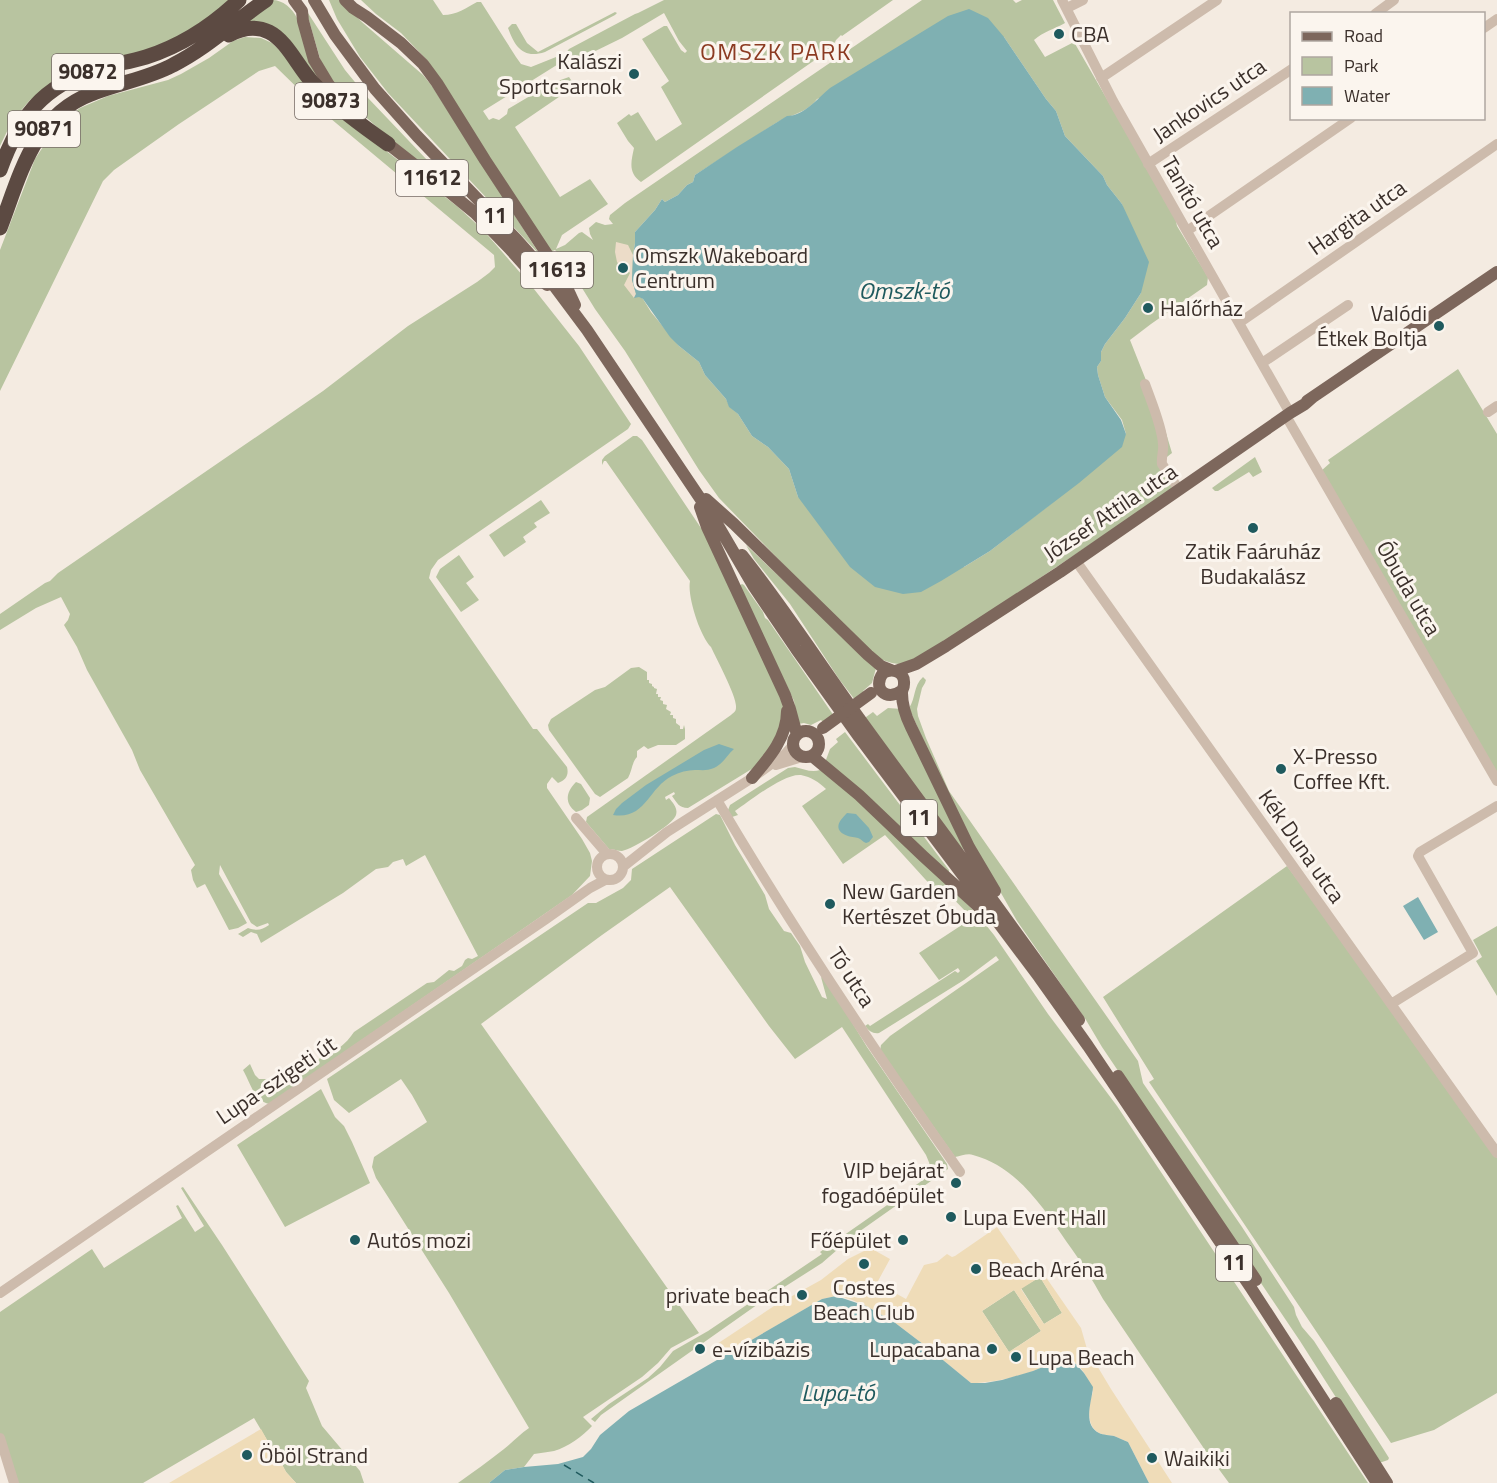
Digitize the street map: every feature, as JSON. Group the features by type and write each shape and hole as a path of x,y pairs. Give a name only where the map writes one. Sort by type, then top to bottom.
{"highway":[{"name":"90872","path":"0,170 18,128 29,113 56,87 85,73 166,50 211,23 238,0"},
{"name":"90871","path":"0,228 30,149 56,115 89,94 144,78 179,62 207,45 261,2"},
{"name":"90873","path":"207,45 245,28 272,33 280,40 305,74 330,100 348,116 388,144"}],"main road":[{"name":"11612","path":"283,0 294,8 303,21"},
{"name":"11612","path":"294,0 302,11 314,60 351,114 475,213 526,267 566,302"},
{"name":"11","path":"314,0 350,56 381,97 517,240 566,302 716,522 762,580 1005,924 1258,1298 1377,1483"},
{"name":"11613","path":"345,0 352,8 401,43 423,64 437,83 562,277 586,330"},
{"name":"11613","path":"350,0 367,17"},
{"name":"11613","path":"355,0 367,17"},
{"name":"József Attila utca","path":"893,670 916,664 1076,561 1304,402 1497,272"},
{"path":"694,489 734,524 868,655 903,677 910,727 969,847 1003,904 1005,924"},
{"path":"694,489 707,527 790,709 796,753 807,756 859,795 923,856 1005,924"},
{"name":"József Attila utca","path":"903,688 913,673 945,646"},
{"path":"878,693 881,676 893,670"},
{"path":"807,756 818,750 821,734 878,693 894,695 903,688"},
{"path":"752,778 778,745 786,723 784,694"},
{"path":"795,740 804,731 821,734"},
{"name":"11","path":"1005,924 1100,1049 1251,1272 1387,1483"}],"street":[{"name":"Tanító utca","path":"1083,0 1064,4 1148,164 1291,413"},
{"path":"1101,78 1217,0"},
{"path":"1378,12 1394,0"},
{"name":"Jankovics utca","path":"1148,164 1290,70"},
{"path":"1186,231 1348,120"},
{"name":"Hargita utca","path":"1239,323 1497,144"},
{"path":"1262,363 1348,305"},
{"path":"1145,384 1161,434 1162,464 1179,490"},
{"name":"Óbuda utca","path":"1291,413 1497,781"},
{"name":"Kék Duna utca","path":"1076,561 1497,1154"},
{"name":"Lupa-szigeti út","path":"752,778 785,753 795,740"},
{"name":"Lupa-szigeti út","path":"573,900 592,877 601,857 638,848 752,778 784,761 807,756"},
{"name":"Tó utca","path":"717,800 774,895 960,1172"},
{"path":"1391,1005 1473,953 1418,856 1420,852 1497,806"},
{"path":"576,818 611,854 621,859 624,866"},
{"path":"584,828 599,875 605,880"},
{"name":"Lupa-szigeti út","path":"0,1293 573,900 605,880 618,878 624,866 667,832"},
{"path":"0,1438 14,1483"}],"green space":[{"path":"0,0 233,0 220,12 165,45 56,82 30,100 12,121 0,146"},
{"path":"272,0 283,3 295,14 325,88 289,45 245,24"},
{"path":"329,0 339,0 423,75 540,255 388,93 360,57 337,19"},
{"path":"361,0 433,0 443,15 481,2 521,64 531,67 556,57 560,63 483,111 489,120 493,118 499,120 507,114 508,109 552,83 569,77 575,86 515,127 560,197 590,179 608,204 562,235 556,249 582,232 593,240 589,228 596,222 605,225 613,224 609,219 610,215 625,203 922,0 1013,0 1016,3 1022,0 1053,0 1065,23 1034,40 1045,57 1074,42 1208,277 1207,285 1130,340 1163,423 1172,453 1163,460 1179,485 923,656 905,665 879,659 853,636 719,498 566,262 555,250 550,252 427,60 401,33","holes":["1004,37 1056,111 1065,136 1103,176 1122,204 1141,293 1105,344 1101,352 1101,361 1097,367 1105,397 1122,420 1126,434 1052,503 990,551 964,567 798,497 789,469 768,447 752,436 738,414 705,375 699,362 679,346 643,299 636,294 633,255 635,232 662,199 665,202 678,195 693,182 695,175 776,123 808,108 817,99"]},
{"path":"664,0 893,0 841,35 832,48 641,182 632,171 634,148 617,123 629,114 631,116 638,112 656,141 682,124 661,87 669,81 642,39 667,26 681,50 685,53 687,51 664,13 622,38 575,61 569,62 565,54 569,49"},
{"path":"306,10 345,70 368,98 469,204 341,95 321,62"},
{"path":"617,13 615,15 537,54 521,50 508,28 516,24 527,43 538,52"},
{"path":"245,37 261,38 272,43 376,143 458,207 484,231 579,346 631,424 628,429 438,560 429,578 533,729 537,729 567,767 568,772 565,779 558,783 552,777 547,788 590,853 592,861 590,876 572,895 269,1104 256,1095 243,1070 250,1064 259,1079 282,1083 315,1066 321,1056 340,1047 354,1032 427,983 434,982 449,970 454,971 468,958 478,956 425,855 406,866 403,859 393,862 388,867 376,869 343,893 261,943 257,934 251,932 243,937 238,934 248,928 259,930 269,925 268,923 257,927 251,923 220,865 219,874 247,923 229,930 205,884 197,888 191,870 195,865 140,770 132,750 64,625 70,614 61,597 36,608 0,630 0,614 323,391 408,326 477,282 495,267 494,255 318,108 275,66 259,71 179,124 114,170 103,181 0,391 0,250 35,159 56,127 80,108 108,96 168,80 209,58 233,41"},
{"path":"1458,369 1497,434 1497,778 1321,471 1330,463 1328,460"},
{"path":"633,436 642,440 707,537 782,700 784,714 780,733 755,767 688,808 677,803 672,796 674,792 665,797 666,800 669,798 676,808 674,819 652,836 622,851 609,849 586,822 587,817 731,715 736,707 726,677 707,642 692,606 690,581 606,461 602,465 605,456"},
{"path":"1255,457 1262,472 1253,477 1249,472 1218,491 1212,488"},
{"path":"541,500 550,513 534,523 537,527 523,537 526,542 504,557 489,535"},
{"path":"746,545 876,668 872,683 863,691 865,694 855,700 790,604 754,559"},
{"path":"459,555 474,577 466,583 479,600 461,612 436,577 440,569"},
{"path":"742,584 834,716 824,723 821,720 811,725 798,724 794,701 739,586"},
{"path":"639,667 647,672 647,680 657,689 656,694 661,697 663,704 667,705 666,709 676,719 680,729 683,729 684,725 685,739 676,745 658,745 648,749 644,746 637,751 637,757 628,778 600,797 595,794 549,730 548,725 551,719 595,690 605,687 631,668"},
{"path":"923,677 926,680 917,709 918,716 949,791 1138,1061 1143,1083 1294,1307 1302,1327 1314,1341 1389,1458 1388,1460 1379,1463 1086,1020 1017,921 957,816 909,708"},
{"path":"888,708 902,709 963,850 862,720 873,712 877,716"},
{"path":"845,732 949,873 824,765 830,749 838,742 836,739"},
{"path":"795,767 828,773 937,874 977,914 994,935 1048,1014 1117,1106 1368,1483 1229,1483 1038,1202 1015,1178 988,1160 971,1154 955,1157 880,1051 881,1045 890,1036 999,960 996,956 964,980 879,1033 873,1033 868,1029 865,1026 868,1024 870,1026 955,971 958,973 960,971 958,968 939,980 919,953 971,919 941,886 935,890 885,835 843,864 802,806 826,789 811,778 801,775 786,778 767,788 735,811 738,815 732,817 728,810 730,805 788,768"},
{"path":"576,782 581,784 590,798 589,805 576,812 568,801 568,794"},
{"path":"716,814 720,815 765,895 769,909 784,931 791,933 800,946 822,997 827,999 821,977 826,980 867,1047 947,1164 948,1169 836,1248 837,1250 822,1263 761,1302 601,1415 595,1422 591,1419 648,1378 673,1351 708,1331 822,1254 820,1252 923,1180 930,1168 926,1155 842,1027 795,1059 670,887 481,1024 699,1333 671,1348 642,1377 583,1417 592,1426 570,1444 554,1451 534,1454 524,1467 505,1470 489,1483 458,1483 529,1428 449,1293 376,1178 372,1167 374,1157 427,1122 412,1095 401,1079 349,1113 334,1100 327,1079 588,903 596,903 623,888 631,880 632,869"},
{"path":"1287,866 1497,1145 1497,1393 1434,1430 1391,1443 1149,1082 1154,1079 1103,997"},
{"path":"1497,926 1497,996 1476,961 1482,957 1473,940"},
{"path":"321,1089 335,1117 344,1126 370,1183 285,1227 237,1145"},
{"path":"183,1187 309,1381 306,1388 322,1426 360,1471 364,1483 296,1483 286,1472 254,1418 143,1483 15,1483 0,1436 0,1312 92,1249 104,1268 182,1218 176,1206 178,1205 195,1232 204,1226 181,1188"},
{"path":"1040,1277 1062,1313 1044,1324 1021,1288"},
{"path":"1014,1290 1041,1331 1009,1352 982,1311"}],"sand":[{"name":"Lupa Beach","path":"997,1227 1031,1276 1037,1272 1043,1273 1081,1328 1087,1349 1172,1483 1149,1483 1128,1442 1095,1430 1089,1414 1093,1392 1082,1370 1071,1362 1057,1361 1016,1376 971,1383 894,1322 866,1306 836,1296 822,1299 726,1355 717,1344 864,1251 874,1250 890,1259 878,1281 879,1288 886,1288 906,1299 924,1265 937,1262 947,1254 955,1256","holes":["1040,1277 1062,1313 1044,1324 1021,1289","1014,1290 1041,1331 1009,1352 982,1311"]},
{"name":"Öböl Strand","path":"261,1429 286,1472 296,1483 169,1483"}],"shaded area":[{"path":"616,242 628,245 633,255 632,280 636,294 634,298 624,285 630,273 617,262"}],"water":[{"name":"Omszk-tó","path":"969,9 988,18 1004,37 1056,111 1065,136 1103,176 1122,204 1149,262 1141,293 1105,344 1101,352 1101,361 1097,367 1105,397 1121,420 1126,434 1122,447 990,551 921,592 903,594 875,587 850,567 798,497 789,469 768,447 752,436 738,414 729,407 726,399 705,375 699,362 670,337 643,299 634,298 636,294 632,280 635,232 662,199 665,202 678,195 693,182 695,175 787,116 805,110 830,88 948,16"},
{"path":"719,744 734,749 717,766 709,770 681,772 664,781 633,813 613,815 622,803 646,785 704,750"},
{"path":"847,813 856,814 869,828 873,837 869,842 866,843 840,831 838,825"},
{"path":"1418,897 1438,932 1424,940 1403,906"},
{"name":"Lupa-tó","path":"836,1296 866,1306 894,1322 971,1383 1002,1380 1066,1360 1076,1364 1093,1387 1089,1419 1094,1429 1099,1433 1128,1442 1149,1483 489,1483 505,1470 558,1464 583,1457 600,1435 629,1411 822,1299"}],"ferry route":[{"path":"564,1465 594,1483"}],"place":[{"name":"CBA","path":"1059,34"},
{"name":"Kalászi Sportcsarnok","path":"634,74"},
{"name":"Omszk Wakeboard Centrum","path":"623,268"},
{"name":"Halőrház","path":"1148,308"},
{"name":"Valódi Étkek Boltja","path":"1439,326"},
{"name":"Zatik Faáruház Budakalász","path":"1253,528"},
{"name":"X-Presso Coffee Kft.","path":"1281,769"},
{"name":"New Garden Kertészet Óbuda","path":"830,904"},
{"name":"VIP bejárat fogadóépület","path":"956,1183"},
{"name":"Lupa Event Hall","path":"951,1217"},
{"name":"Autós mozi","path":"355,1240"},
{"name":"Főépület","path":"903,1240"},
{"name":"Costes Beach Club","path":"864,1264"},
{"name":"Beach Aréna","path":"976,1269"},
{"name":"private beach","path":"802,1295"},
{"name":"e-vízibázis","path":"700,1349"},
{"name":"Lupacabana","path":"992,1349"},
{"name":"Lupa Beach","path":"1016,1357"},
{"name":"Öböl Strand","path":"247,1455"},
{"name":"Waikiki","path":"1152,1458"}],"district":[{"name":"OMSZK PARK","path":"776,52"}]}
